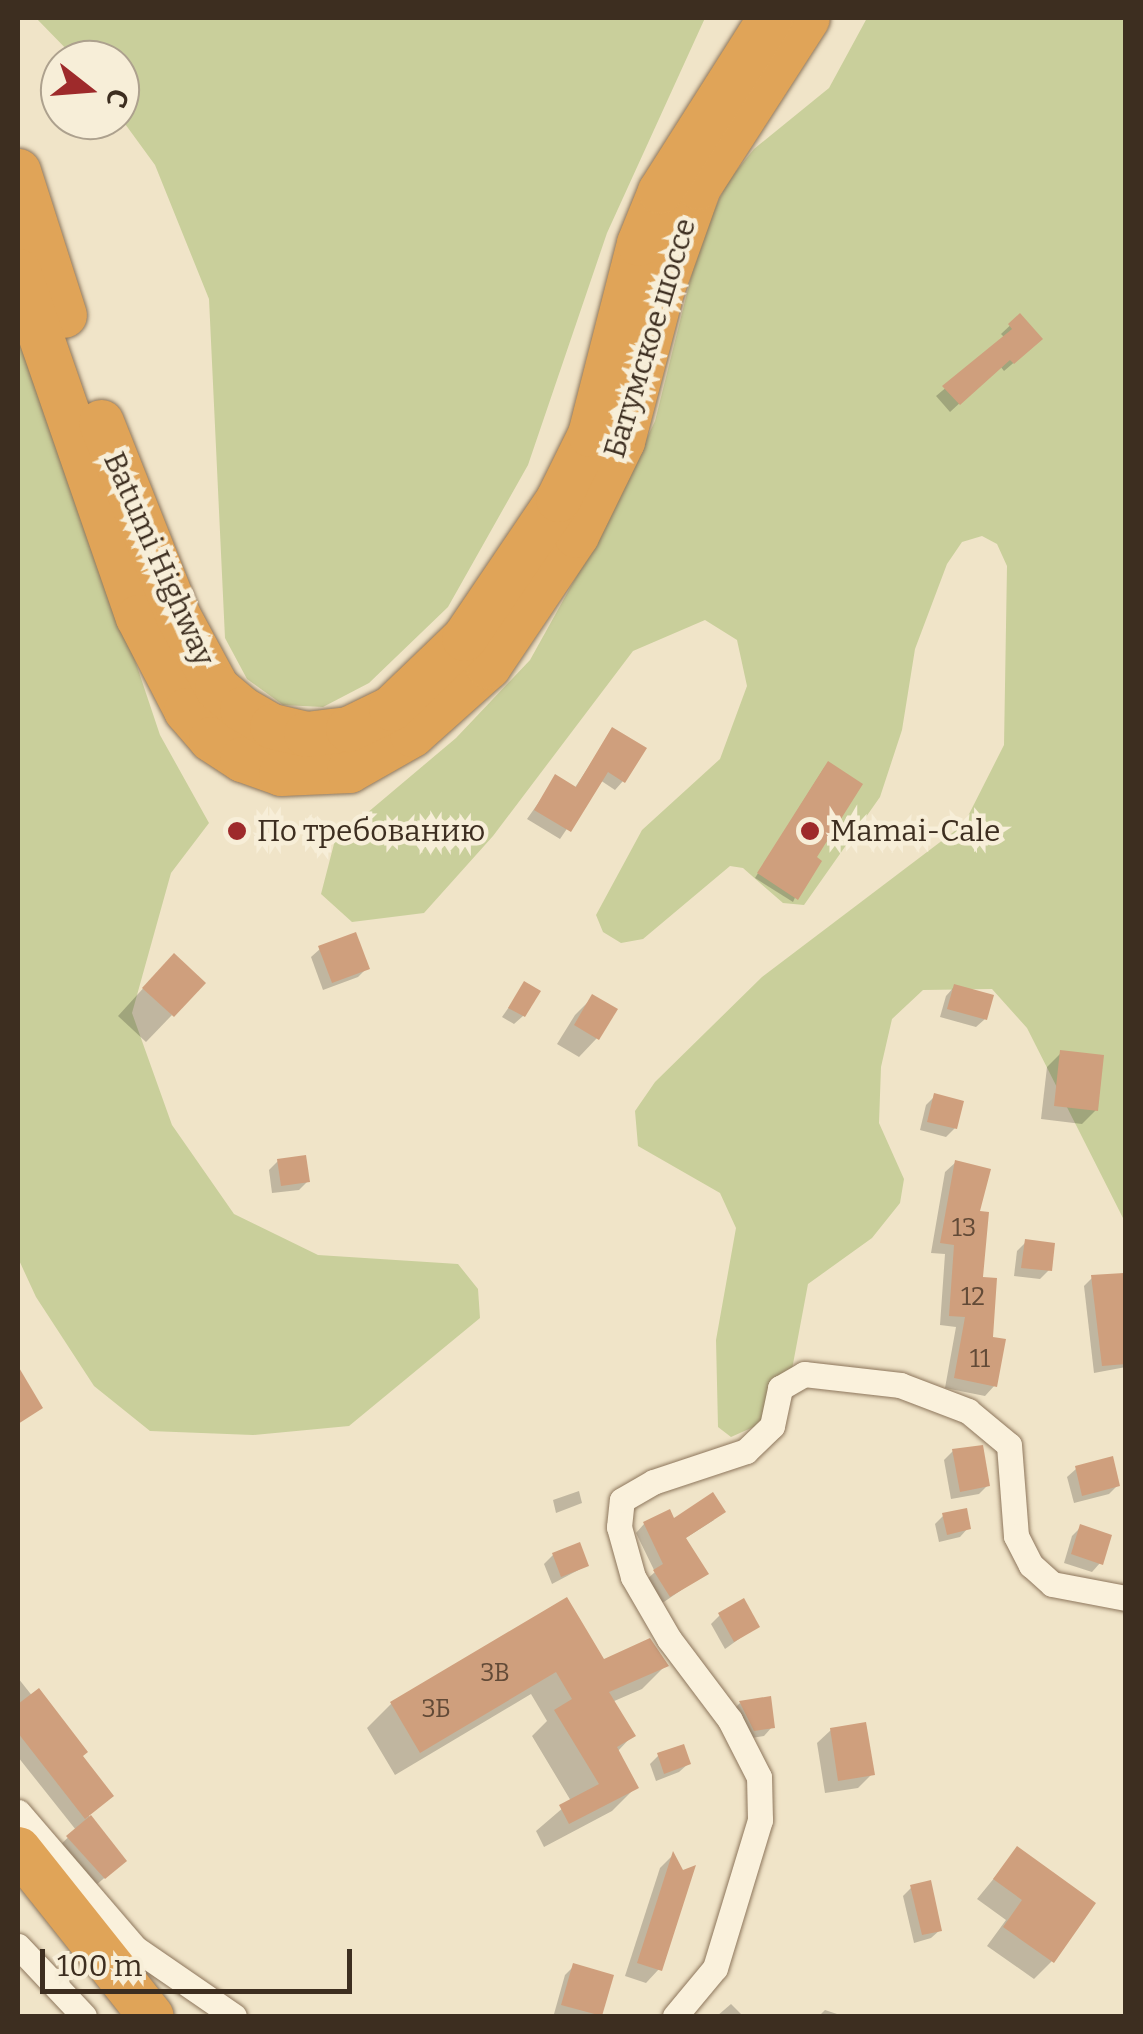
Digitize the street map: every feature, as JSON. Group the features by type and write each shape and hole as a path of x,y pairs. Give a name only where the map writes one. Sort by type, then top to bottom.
{"highway":[{"name":"Batumi Highway","path":"18,171 110,449 201,664 218,688 272,726 306,734 348,729 391,708 464,638 558,499 590,434 639,242 660,191 770,18"},
{"name":"Батумское шоссе","path":"18,271 138,617 186,710 211,739 242,759 282,772 349,770 412,734 488,666 576,535 622,441 660,290 698,187 808,18"},
{"path":"18,1849 151,2016"}],"street":[{"path":"675,2016 715,1968 760,1820 759,1777 730,1720 670,1639 633,1577 620,1527 622,1500 653,1482 746,1451 772,1426 780,1388 804,1374 900,1385 968,1411 1009,1444 1016,1536 1030,1565 1052,1584 1126,1598"},
{"path":"18,1812 135,1948 234,2016"},
{"path":"18,1946 84,2016"}],"green space":[{"path":"36,18 705,18 607,233 528,465 448,607 369,683 323,707 283,705 247,679 225,638 209,299 155,165 137,140 140,140 140,40 57,40"},
{"path":"867,18 1125,18 1125,1222 1027,1028 992,989 923,990 892,1019 881,1067 879,1123 904,1179 900,1203 872,1238 808,1284 787,1396 760,1424 731,1437 718,1427 716,1340 736,1228 720,1193 638,1146 635,1111 655,1082 762,977 964,824 1004,745 1007,566 997,544 982,536 962,542 947,564 915,649 902,730 880,797 804,905 783,903 743,868 730,866 643,939 621,943 603,932 596,915 642,830 720,759 747,686 737,640 705,620 633,651 493,836 424,913 352,922 321,894 335,840 456,738 530,660 610,516 655,421 701,237 728,181 754,149 829,88"},
{"path":"18,311 160,735 209,823 171,873 132,1013 172,1125 234,1214 318,1255 458,1264 478,1289 480,1318 349,1426 253,1435 150,1431 94,1386 36,1297 18,1258"}],"building":[{"path":"1020,313 1043,339 1014,364 1010,360 960,405 942,386 1012,329 1008,324"},
{"path":"612,727 647,748 625,783 608,772 571,832 534,810 555,774 576,787"},
{"path":"828,761 863,784 817,857 822,861 798,900 757,873"},
{"path":"356,932 370,969 332,983 318,946"},
{"path":"174,953 206,983 174,1017 142,988"},
{"path":"524,981 541,991 525,1017 508,1008"},
{"path":"954,984 994,995 987,1020 947,1009"},
{"path":"592,994 618,1009 599,1040 574,1025"},
{"path":"1060,1050 1104,1055 1098,1111 1054,1106"},
{"path":"934,1093 964,1101 957,1129 927,1122"},
{"path":"306,1155 310,1182 281,1186 277,1159"},
{"path":"955,1160 991,1169 980,1211 989,1212 983,1277 997,1278 993,1337 1006,1339 997,1387 954,1378 965,1317 949,1316 954,1245 940,1243"},
{"path":"1025,1239 1055,1243 1052,1271 1021,1268"},
{"path":"1124,1273 1126,1364 1102,1366 1091,1275"},
{"path":"18,1366 43,1408 18,1424"},
{"path":"983,1445 990,1486 960,1492 952,1449"},
{"path":"1113,1456 1120,1486 1082,1496 1075,1466"},
{"path":"713,1492 726,1512 686,1538 709,1574 670,1597 653,1570 663,1564 643,1522 670,1509 674,1518"},
{"path":"967,1508 971,1529 947,1535 942,1513"},
{"path":"1080,1524 1112,1535 1103,1565 1071,1554"},
{"path":"580,1542 589,1566 561,1577 552,1553"},
{"path":"567,1597 604,1659 650,1638 669,1666 609,1692 636,1736 617,1747 639,1788 569,1824 559,1805 599,1784 554,1710 572,1699 556,1672 420,1753 390,1702"},
{"path":"744,1598 760,1627 734,1642 718,1613"},
{"path":"39,1688 88,1752 83,1756 114,1796 85,1819 18,1733 18,1704"},
{"path":"771,1696 775,1728 754,1731 739,1701"},
{"path":"866,1722 875,1775 838,1781 830,1728"},
{"path":"684,1744 691,1764 664,1774 657,1753"},
{"path":"91,1815 127,1861 105,1879 66,1836"},
{"path":"1017,1846 1096,1903 1054,1963 1003,1927 1022,1900 993,1879"},
{"path":"673,1851 683,1870 696,1865 662,1971 637,1963"},
{"path":"931,1880 942,1931 922,1935 910,1885"},
{"path":"573,1963 614,1975 602,2016 561,2005"}],"place":[{"name":"По требованию","path":"237,831"},
{"name":"Mamai-Cale","path":"810,831"}]}
